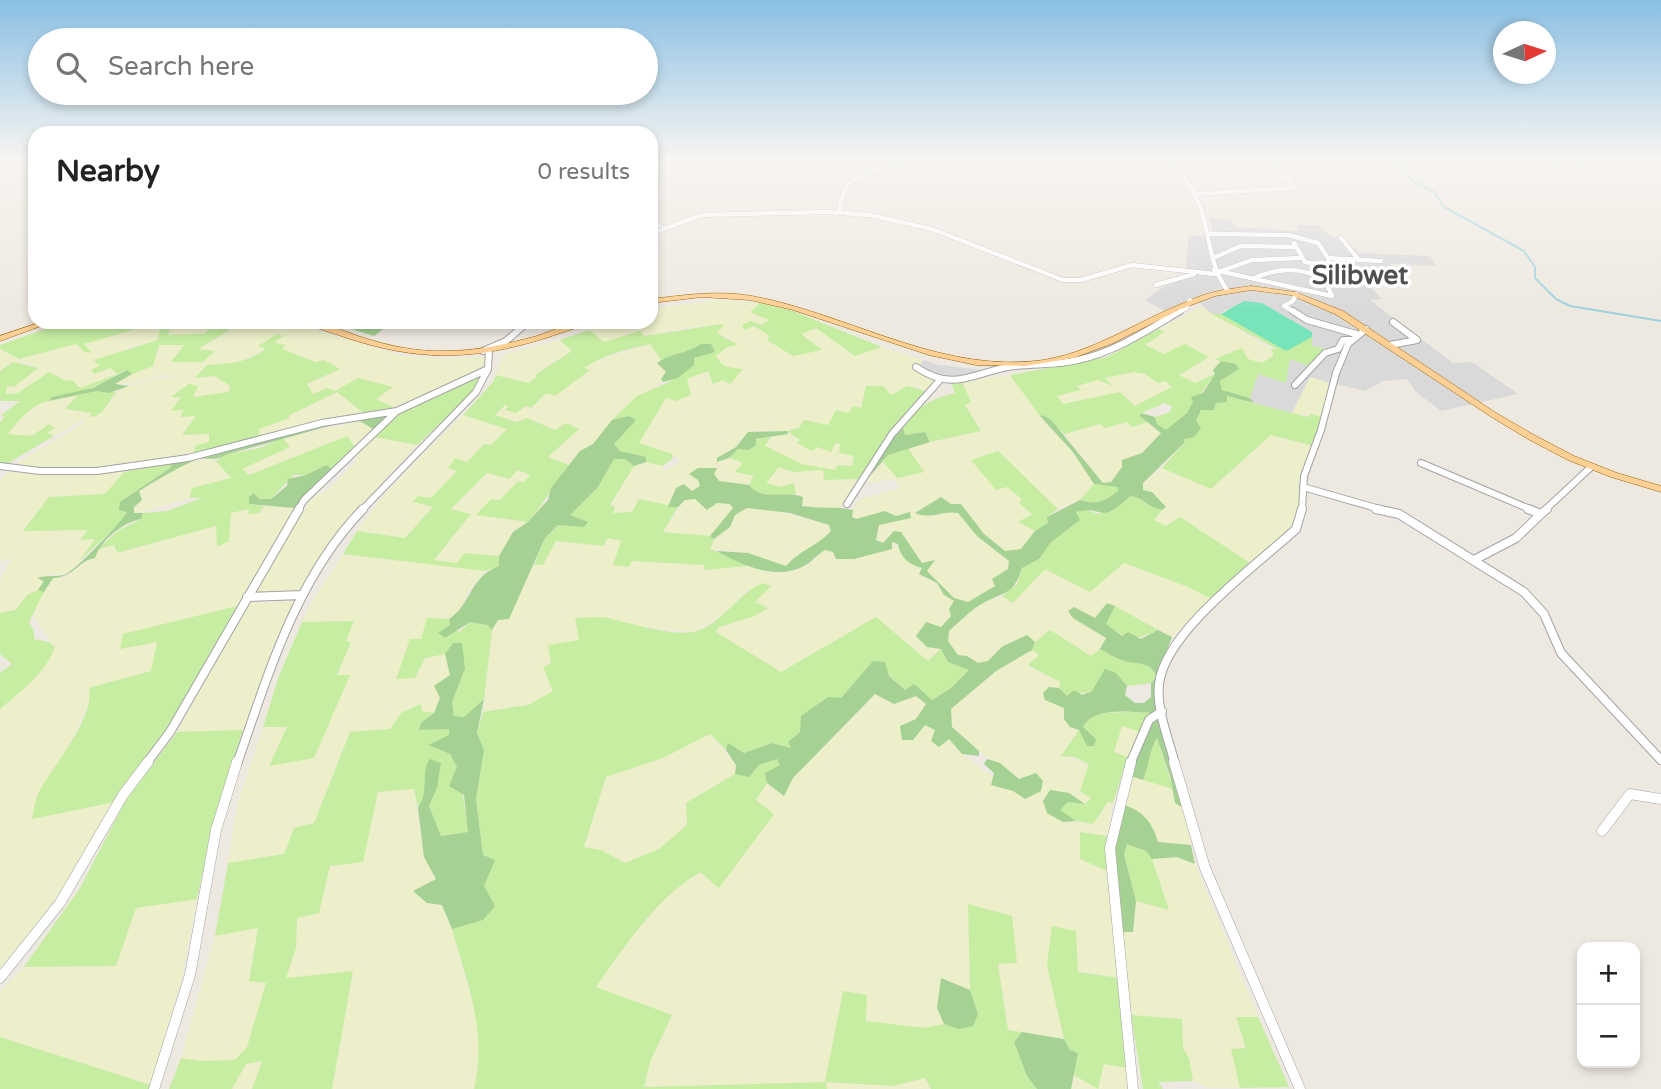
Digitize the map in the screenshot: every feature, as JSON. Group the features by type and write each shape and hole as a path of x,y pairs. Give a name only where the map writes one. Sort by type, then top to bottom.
{"main road":[{"path":"658,300 702,294 751,296 803,309 915,351 997,367 1041,362 1089,351 1191,300 1227,290 1282,291 1323,303 1390,345 1507,426 1591,467 1661,489"},
{"path":"0,339 28,329"},
{"path":"332,329 397,349 431,353 485,351 532,341 565,329"}],"street":[{"path":"1199,210 1209,234 1217,272 1227,290"},
{"path":"658,231 701,215 839,212 916,224 1063,279 1081,281 1132,265 1195,274"},
{"path":"658,225 664,228"},
{"path":"1156,285 1195,274 1217,272 1255,260 1303,260 1323,265 1329,262 1318,243 1291,237 1209,234"},
{"path":"1258,236 1264,246"},
{"path":"1291,237 1303,260 1304,272"},
{"path":"1341,238 1359,260"},
{"path":"1213,258 1241,246 1296,247"},
{"path":"1328,258 1381,261"},
{"path":"1252,279 1273,271 1304,272 1325,283 1332,296"},
{"path":"1217,272 1332,296"},
{"path":"1275,283 1282,291"},
{"path":"1296,294 1293,301 1284,306 1307,320 1353,337"},
{"path":"1323,303 1332,296"},
{"path":"1307,320 1309,329"},
{"path":"1390,345 1417,340 1393,322"},
{"path":"155,1089 190,975 216,830 283,633 302,595 379,489 467,401 488,369 485,351 506,341 520,329"},
{"path":"1295,385 1325,353 1338,349 1343,340 1366,329"},
{"path":"1300,1089 1205,868 1162,711 1159,684 1174,644 1212,604 1296,529 1300,520 1303,486 1335,379 1353,337"},
{"path":"916,367 939,381 985,377 997,367"},
{"path":"2,469 97,471 162,463 322,423 397,411 488,369"},
{"path":"847,504 892,434 939,381"},
{"path":"0,978 77,878 123,795 170,732 304,500 397,411"},
{"path":"1421,463 1542,514"},
{"path":"1474,559 1516,538 1591,467"},
{"path":"1303,486 1348,502 1399,514 1474,559 1534,601 1545,614 1561,653 1661,760"},
{"path":"247,597 302,595"},
{"path":"1133,1089 1110,848 1114,815 1126,773 1149,720 1162,711"},
{"path":"1602,831 1630,794 1639,793 1661,799"}],"shaded area":[{"path":"1209,218 1231,220 1236,227 1299,231 1296,225 1317,225 1332,237 1343,237 1359,253 1430,256 1436,266 1391,264 1397,274 1345,272 1356,283 1367,283 1382,299 1370,300 1453,363 1472,362 1518,394 1441,411 1416,392 1407,379 1383,381 1365,391 1310,378 1292,413 1254,403 1250,398 1258,374 1290,359 1333,350 1312,346 1312,332 1225,309 1221,314 1212,314 1193,298 1165,311 1145,300 1165,286 1194,275 1186,266 1189,235 1206,237 1213,233"},
{"path":"923,360 939,365 991,371 949,381 919,366"}],"green space":[{"path":"714,300 760,303 751,312 770,320 761,325 751,321 744,330 754,326 771,336 768,340 806,351 822,350 800,334 816,328 855,356 882,347 923,360 919,366 914,367 936,381 925,391 916,386 828,425 804,420 799,428 787,431 753,431 739,440 736,447 721,462 729,458 743,463 754,476 749,485 719,481 714,474 716,469 698,468 700,486 692,491 685,487 674,493 668,507 639,499 632,512 612,513 610,506 634,466 646,462 663,466 665,471 683,460 655,450 654,447 638,444 666,398 689,386 686,379 708,371 713,384 734,370 720,364 715,356 732,339 716,333 720,325 688,327 644,336 640,331 604,342 589,330 658,329 658,308"},
{"path":"1244,301 1262,303 1312,332 1312,337 1286,351 1221,314"},
{"path":"760,303 793,311 882,347 855,356 816,328 801,334 822,350 793,356 767,340 770,336 754,326 744,330 742,325 751,321 761,325 769,320 750,312"},
{"path":"1201,307 1271,349 1274,355 1262,363 1248,359 1241,348 1216,360 1220,362 1213,370 1215,374 1195,383 1178,374 1208,358 1164,354 1144,344 1163,333 1159,329"},
{"path":"1212,314 1221,314 1286,350 1312,337 1312,346 1334,351 1315,368 1290,359 1286,383 1258,374 1250,398 1222,390 1220,381 1238,369 1215,359 1242,348 1248,359 1262,363 1274,355 1271,349 1277,349"},
{"path":"724,325 717,333 738,345 727,347 716,356 724,365 743,369 730,384 723,380 713,384 708,371 687,379 691,395 676,401 666,398 639,443 672,454 673,458 663,466 646,462 646,457 620,451 614,443 629,416 612,420 637,396 669,382 694,358 714,352 711,344 661,360 650,344 616,353 584,368 590,370 555,396 546,393 531,408 526,406 516,413 505,410 508,406 505,405 495,415 517,422 527,418 555,430 566,423 579,429 548,457 569,465 528,522 476,515 491,499 500,500 518,481 524,482 530,475 517,470 510,479 487,473 451,509 471,514 434,560 457,563 464,553 499,556 499,566 485,571 343,554 357,531 405,538 433,507 413,502 418,496 431,498 457,471 448,468 455,458 467,462 484,444 491,445 507,429 463,415 493,382 496,375 529,383 537,377 535,375 572,351 560,340 589,330 604,342 640,331 644,336"},
{"path":"45,329 136,329 84,344 92,353 85,352 76,344 19,359 0,349 0,345"},
{"path":"136,329 164,329 158,340 127,348 110,367 119,374 80,388 66,381 42,377 18,393 6,394 7,386 34,365 13,362 0,371 0,349 19,359 67,344 76,344 85,352 87,348 84,344"},
{"path":"161,329 170,329 168,335 204,334 209,329 230,330 198,349 215,351 203,362 171,362 184,345 159,345 153,366 132,374 123,371 115,376 98,385 52,397 49,401 37,405 26,413 8,434 32,436 49,424 55,428 47,433 54,436 5,465 0,464 0,422 5,417 0,416 20,401 0,401 0,371 13,362 38,368 14,387 7,386 6,394 18,393 49,372 66,381 72,380 80,388 118,374 110,368 94,374 91,370 99,366 94,360 158,340"},
{"path":"170,329 209,329 204,334 168,336"},
{"path":"226,329 313,329 401,356 447,359 483,357 487,359 486,368 397,409 376,399 392,387 313,394 306,385 339,370 281,349 259,346 266,348 234,365 203,367 200,379 215,376 230,386 229,392 192,397 188,386 172,397 182,397 172,410 185,410 180,416 197,415 183,435 209,434 209,442 192,456 102,469 42,470 12,466 86,422 83,420 54,436 46,433 32,436 7,434 22,416 41,402 78,395 66,409 112,401 116,392 129,386 158,378 176,377 163,375 130,384 114,384 121,377 132,374 159,345 185,345 171,362 203,362 214,351 197,350 230,331"},
{"path":"351,329 383,329 374,336"},
{"path":"1159,329 1164,332 1145,345 1164,354 1185,344 1209,357 1179,375 1195,383 1215,374 1187,413 1166,431 1157,424 1155,417 1170,412 1172,407 1165,403 1141,413 1148,422 1132,427 1127,422 1105,428 1100,424 1064,434 1044,415 1040,416 1010,375 1107,357","holes":["1134,372 1145,374 1158,383 1165,381 1172,387 1135,406 1120,392 1063,404 1057,396 1081,390 1077,386 1098,380 1113,386 1105,378"]},
{"path":"277,334 283,336 274,342 285,345 282,349 316,362 324,360 340,369 307,384 313,394 327,388 335,391 358,378 393,387 376,399 397,409 366,415 337,392 288,416 290,418 259,429 260,439 192,456 196,445 209,442 209,434 182,435 196,416 180,417 184,410 171,411 181,397 171,397 189,384 198,386 193,397 229,392 230,386 215,376 195,378 207,365 237,362 258,354 266,349 258,346"},
{"path":"560,340 572,350 535,374 538,377 529,383 496,375 502,356"},
{"path":"650,344 661,360 658,363 666,372 661,379 663,382 637,397 612,420 593,444 580,451 569,465 547,458 578,428 556,430 527,418 517,422 494,416 505,405 531,408 546,393 571,384 589,370 583,368 593,362"},
{"path":"701,344 711,344 715,352 694,358 694,365 678,378 663,382 661,379 666,372 657,363"},
{"path":"1221,361 1236,364 1239,369 1220,381 1222,390 1250,398 1254,403 1227,396 1227,402 1216,403 1214,410 1201,410 1196,421 1201,428 1194,437 1185,439 1143,483 1143,490 1152,492 1166,507 1162,510 1130,496 1107,512 1076,512 1080,520 1051,542 1039,559 1022,568 1012,588 979,606 949,631 948,641 958,655 967,656 978,663 988,661 1003,646 1027,635 1035,642 1032,650 996,671 951,709 952,727 979,751 979,756 962,754 949,739 939,747 931,741 935,730 925,725 913,740 902,740 900,726 916,719 926,704 916,696 894,704 875,694 793,778 784,796 767,783 765,773 780,765 777,759 759,765 749,777 735,774 736,765 726,750 728,743 744,753 772,743 791,748 788,742 800,732 801,716 828,697 841,698 873,661 885,662 889,676 905,690 914,684 932,700 951,688 969,670 948,662 941,649 927,647 916,636 926,622 941,627 951,616 949,609 954,601 944,595 937,583 919,574 922,568 906,560 898,544 892,542 892,549 854,559 836,559 833,552 825,550 804,566 782,572 748,566 717,551 748,553 786,566 831,531 829,525 790,513 747,508 735,515 730,527 714,539 710,536 733,508 730,504 717,503 707,510 695,499 685,500 678,507 668,507 676,488 684,484 692,491 700,486 698,480 689,474 698,468 717,468 714,474 719,481 749,485 761,493 803,497 802,506 853,510 852,517 856,519 885,511 896,516 910,512 911,518 879,525 876,540 883,543 894,531 901,532 922,563 935,560 927,571 954,598 968,602 995,586 992,579 1008,569 1009,561 977,536 958,513 926,516 915,513 941,497 951,504 961,504 984,534 1005,551 1021,549 1035,531 1048,523 1047,517 1080,500 1100,502 1118,491 1118,487 1094,484 1073,452 1040,416 1051,420 1103,483 1111,482 1122,467 1122,460 1142,453 1161,433 1140,416 1141,413 1155,417 1157,424 1166,430 1187,413 1193,402 1191,397 1203,393 1215,374 1213,370"},
{"path":"127,370 132,374 115,384 129,386 109,393 97,391 49,401 52,397 93,388"},
{"path":"1134,372 1145,374 1158,382 1165,381 1173,388 1135,406 1120,392 1063,404 1056,395 1080,390 1076,386 1099,379 1110,386 1104,378"},
{"path":"484,375 467,398 417,445 374,437 399,414"},
{"path":"1010,375 1040,416 1073,452 1094,484 1080,500 1058,509 998,451 1007,487 1023,499 1032,514 1019,522 1035,531 1022,549 1011,552 1005,551 984,534 961,504 951,504 941,497 916,512 937,516 948,511 958,513 977,536 1009,561 1008,569 995,586 968,602 954,598 926,571 929,560 922,563 901,532 894,531 883,543 876,540 878,525 895,520 896,516 885,511 857,519 852,517 853,510 860,499 900,488 894,479 866,483 883,462 897,478 923,472 908,448 981,431 965,404 970,403 962,382"},
{"path":"1310,377 1330,383 1322,417 1292,413"},
{"path":"962,382 971,402 965,405 981,431 930,442 925,432 905,435 903,428 919,409 931,401 955,393 951,383"},
{"path":"866,386 883,386 891,395 908,386 925,391 882,443 859,479 824,480 823,470 793,472 779,467 766,483 780,487 794,483 796,494 774,496 753,491 749,485 754,476 735,472 743,463 729,458 734,453 748,443 771,437 765,446 802,464 835,470 838,465 852,466 854,456 839,453 840,444 835,443 831,452 817,447 812,451 797,443 800,440 787,431 799,428 804,420 828,425 836,410 848,413 853,406 861,408"},
{"path":"97,391 116,392 102,412 94,417 90,416 92,413 65,409 78,395"},
{"path":"337,392 366,415 260,439 259,429 289,418 287,416"},
{"path":"1226,396 1308,417 1311,414 1322,417 1313,446 1271,435 1211,489 1162,468 1184,443 1201,410 1214,410 1216,403 1228,400"},
{"path":"392,414 373,429 360,421 336,424 217,458 197,459 186,464 139,491 142,500 134,507 134,513 143,513 141,519 114,533 102,545 95,558 89,559 66,575 53,578 44,592 38,590 44,581 37,578 64,575 77,566 127,512 119,510 120,502 170,468 172,463 328,423"},
{"path":"463,415 508,428 491,445 484,444 431,498 417,497 414,501 433,506 405,538 357,531 388,490"},
{"path":"629,416 636,420 614,444 620,451 646,457 646,462 634,466 625,459 614,459 598,487 570,515 588,522 584,527 558,525 545,538 509,619 498,620 492,630 487,625 470,622 445,638 438,633 450,625 449,619 457,613 482,577 499,566 499,556 513,532 528,522 548,500 551,488 580,451 593,444 612,420"},
{"path":"361,421 373,429 355,447 347,436 249,475 241,469 290,447 283,438"},
{"path":"1127,422 1132,427 1148,422 1161,432 1142,453 1122,460 1122,467 1111,482 1103,483 1064,434 1101,424 1105,428"},
{"path":"903,428 905,435 925,432 930,442 888,455 870,476 889,443"},
{"path":"787,431 788,434 756,439 756,445 749,450 738,449 729,458 717,462 717,458 736,447 748,432"},
{"path":"788,434 816,447 841,444 854,455 852,466 838,465 835,470 802,464 764,446 770,442 771,437"},
{"path":"1271,435 1313,446 1298,483 1299,505 1292,529 1253,565 1180,517 1166,527 1153,519 1165,507 1143,490 1143,483 1162,468 1211,489"},
{"path":"347,436 355,447 332,469 326,465 306,475 294,475 271,499 259,499 254,493 249,497 249,504 264,506 259,513 248,514 249,509 231,513 229,541 217,547 216,526 117,553 114,545 98,549 119,530 141,519 143,513 167,511 202,498 190,498 192,488 231,478 216,461 225,455 260,448 283,438 290,447 242,469 249,475"},
{"path":"374,437 417,445 383,481 320,559 299,593 253,594 281,543 312,499 329,489 355,463 359,451"},
{"path":"908,448 924,472 897,478 883,462 888,455"},
{"path":"998,451 1058,509 1047,517 1049,523 1035,531 1018,522 1032,514 1019,503 1022,499 1007,487 996,490 971,460"},
{"path":"213,459 231,478 193,488 190,498 134,514 134,507 142,500 139,492 177,468 193,461"},
{"path":"614,459 625,459 634,466 610,505 615,507 613,513 632,512 639,499 678,507 663,532 710,536 714,539 710,549 741,560 747,566 705,570 704,565 632,561 629,567 613,565 621,541 608,538 603,546 556,541 543,565 534,565 545,538 598,487"},
{"path":"172,463 170,468 120,502 127,511 121,523 80,560 95,539 80,540 88,530 23,531 49,497 105,494 124,472"},
{"path":"326,465 332,469 295,508 249,504 249,497 254,493 259,499 271,499 287,486 288,479 306,475"},
{"path":"779,467 793,472 823,470 824,480 859,479 841,507 823,510 802,505 803,497 796,494 794,483 779,487 766,483"},
{"path":"517,470 530,475 524,482 518,481 500,501 476,514 528,522 513,532 499,556 464,553 458,563 434,560 470,515 451,509 487,473 509,479"},
{"path":"9,471 46,474 124,472 106,494 49,497 23,530 89,530 81,539 96,539 73,571 65,575 49,574 38,579 45,581 38,590 27,595 16,610 0,613 0,580 11,559 0,561 0,481"},
{"path":"1094,484 1118,487 1118,491 1100,502 1080,500"},
{"path":"1130,496 1162,510 1154,520 1166,526 1180,517 1253,565 1213,600 1188,587 1124,563 1090,592 1045,569 1013,603 1002,596 1017,584 1022,568 1068,527 1076,512 1085,510 1099,514"},
{"path":"685,500 730,504 734,507 710,536 663,532"},
{"path":"264,506 295,508 237,606 123,634 121,649 158,642 151,672 89,688 91,698 67,750 38,794 32,819 115,802 71,879 27,943 0,972 0,708 29,684 55,647 35,618 36,607 44,592 53,578 63,578 74,572 98,549 114,545 117,553 217,526 218,546 228,541 231,513 249,509 259,513"},
{"path":"761,507 829,525 831,531 816,547 796,555 786,566 748,553 710,549 714,539 730,527 735,515 747,508"},
{"path":"607,538 622,541 614,565 632,561 704,565 706,570 747,566 773,573 791,572 808,565 825,549 854,559 891,549 892,542 922,568 919,575 937,583 944,595 954,601 951,616 941,627 916,636 927,647 941,649 928,661 876,617 781,672 716,633 719,627 755,616 768,608 755,602 748,589 721,617 693,632 636,626 605,618 576,618 580,640 543,667 553,691 528,705 483,712 492,630 498,620 509,618 534,565 543,565 556,541 603,546"},
{"path":"343,554 485,571 469,591 459,612 449,619 440,617 421,639 396,678 415,678 425,658 445,654 450,675 434,713 422,712 421,705 401,713 390,729 350,732 314,823 294,828 285,854 228,863 237,805 263,727 288,726 269,766 349,675 337,676 350,642 345,642 354,621 302,622 311,603"},
{"path":"1124,563 1188,587 1213,600 1172,637 1108,603 1095,618 1074,607 1068,611 1073,618 1106,638 1100,649 1091,656 1050,630 1035,642 1027,635 1003,646 988,661 978,663 967,656 958,656 948,641 948,631 983,603 1002,596 1013,603 1045,569"},
{"path":"763,583 771,586 755,602 768,608 755,616 719,627 716,632 781,672 876,617 928,661 941,649 948,662 969,670 951,688 932,700 905,690 873,661 841,698 800,732 792,748 771,743 744,753 729,744 726,750 710,734 663,758 606,777 584,847 601,850 625,863 659,849 687,825 686,803 735,774 749,776 759,765 777,759 781,765 765,773 767,783 756,800 774,814 719,888 700,872 669,895 642,924 596,987 672,1015 650,1062 644,1087 825,1082 843,991 867,995 866,1021 925,1028 944,1024 958,1029 978,1014 970,990 968,904 1012,916 1017,963 998,964 1008,1030 1022,1032 1014,1042 1027,1076 1037,1089 931,1089 925,1078 893,1086 826,1082 827,1089 474,1089 479,1048 477,1028 452,929 483,920 483,855 476,799 484,750 477,733 483,712 528,705 553,691 543,667 551,663 548,645 579,640 575,618 604,617 662,631 693,632 713,623 745,594"},
{"path":"38,590 44,592 29,622 34,631 34,639 49,642 55,647 39,674 0,709 0,673 12,664 0,654 0,613 16,610 27,595"},
{"path":"294,602 275,642 243,730 177,732 249,603"},
{"path":"1107,603 1115,606 1106,624 1122,636 1128,632 1141,639 1158,630 1172,637 1157,677 1146,665 1127,662 1100,649 1106,638 1073,618 1068,611 1074,607 1095,618"},
{"path":"237,606 166,731 115,802 32,819 39,792 72,742 86,714 89,688 151,671 157,642 120,649 123,634"},
{"path":"1115,606 1158,630 1136,637 1119,633 1105,624"},
{"path":"427,618 449,619 450,625 459,632 470,622 487,625 492,630 484,699 464,717 454,716 452,702 465,669 453,643 445,654 425,658 415,678 396,679 410,639 421,639"},
{"path":"354,621 346,641 351,642 337,675 350,675 314,758 269,766 287,727 263,727 279,676 302,622"},
{"path":"1050,630 1091,656 1100,649 1127,662 1146,665 1157,677 1151,683 1127,686 1116,673 1092,691 1067,696 1059,688 1060,682 1028,665 1039,655 1032,650 1035,642"},
{"path":"453,643 462,643 465,669 452,702 454,716 464,717 484,699 477,733 484,750 476,799 483,855 495,860 484,886 495,906 483,920 452,929 442,905 427,903 413,891 436,879 424,857 418,808 424,795 427,764 430,759 441,763 437,788 429,806 441,836 468,832 464,795 449,786 457,767 450,754 428,745 449,735 449,729 419,730 421,723 434,713 440,698 434,686 450,675 445,654"},
{"path":"1032,650 1040,654 1028,666 1060,682 1059,688 1049,687 1064,708 1070,727 1079,730 1061,755 1089,764 1091,798 1085,804 1069,793 1063,822 1093,824 1108,802 1113,803 1107,836 1080,832 1080,858 1108,871 1119,978 1047,965 1064,1039 1008,1030 998,963 1017,963 968,905 970,990 941,978 937,1008 944,1024 925,1028 865,1021 866,996 843,992 826,1082 893,1086 926,1078 930,1089 827,1089 825,1082 644,1087 650,1062 672,1016 595,988 637,930 679,885 700,872 719,887 774,814 755,801 767,783 784,796 793,778 875,694 903,698 916,696 926,704 916,719 913,740 925,724 935,730 939,747 948,739 962,754 993,778 992,785 1013,791 1020,779 979,751 952,727 951,709 996,671"},
{"path":"1105,669 1116,673 1127,686 1125,695 1135,703 1144,703 1151,697 1151,683 1157,677 1159,709 1152,713 1124,711 1095,716 1083,727 1096,739 1094,746 1087,746 1079,730 1070,727 1064,719 1064,708 1045,700 1043,693 1049,687 1059,688 1067,696 1074,690 1082,695 1092,691"},
{"path":"421,704 422,711 434,713 421,723 420,729 449,729 449,735 429,745 450,754 458,768 469,832 441,836 429,806 437,788 426,765 426,796 418,808 414,789 378,792 363,862 330,866 319,913 297,918 296,948 286,978 353,971 332,1089 252,1089 262,1061 246,1064 232,1089 169,1089 181,1058 202,1061 235,1060 247,1047 266,983 249,981 258,928 215,936 228,863 284,854 294,828 314,823 350,732 390,729 401,713"},
{"path":"1103,713 1152,713 1144,719 1140,732 1122,726 1114,752 1128,757 1113,803 1108,802 1093,824 1076,821 1059,811 1068,802 1085,804 1091,798 1080,791 1089,764 1074,757 1061,756 1079,730 1087,746 1096,739 1082,727 1091,718"},
{"path":"1161,715 1183,808 1175,803 1170,776 1157,738 1143,780 1128,775 1146,734"},
{"path":"1122,726 1140,732 1128,757 1114,752"},
{"path":"243,730 214,818 197,899 136,908 116,966 24,967 80,888 126,800 177,732"},
{"path":"710,734 736,765 735,774 686,803 687,825 659,849 625,864 601,850 584,847 606,777 663,758"},
{"path":"1157,738 1173,789 1143,780"},
{"path":"987,759 1000,763 1019,779 1036,773 1043,781 1041,791 1025,799 1013,791 991,785 994,773 984,764"},
{"path":"1128,775 1173,789 1175,803 1183,808 1191,845 1158,842 1121,804"},
{"path":"414,789 424,857 436,879 413,891 427,903 442,905 452,929 480,1031 481,1062 474,1089 332,1089 353,971 285,979 296,948 297,918 319,912 330,866 363,861 378,791"},
{"path":"1050,790 1069,793 1085,804 1068,802 1060,810 1076,821 1063,822 1047,813 1043,801"},
{"path":"1121,804 1145,817 1158,842 1191,845 1195,864 1177,857 1152,859 1146,851 1127,844 1124,854 1136,901 1133,932 1122,932 1117,884 1115,852"},
{"path":"1080,832 1107,836 1108,871 1080,859"},
{"path":"1127,844 1146,851 1152,859 1169,910 1136,901 1124,853"},
{"path":"1177,857 1195,864 1258,1017 1236,1018 1246,1049 1232,1050 1240,1088 1209,1088 1193,1081 1189,1058 1183,1048 1181,1019 1131,1015 1122,932 1133,932 1136,901 1169,910 1152,859"},
{"path":"197,899 181,982 151,1085 0,1037 0,992 24,967 116,966 135,908"},
{"path":"1052,926 1076,931 1078,972 1119,978 1128,1068 1104,1064 1098,1089 1074,1075 1078,1053 1070,1050 1064,1039 1047,965"},
{"path":"258,927 249,980 266,983 247,1047 235,1060 202,1061 181,1058 215,936"},
{"path":"941,978 970,990 978,1014 973,1026 958,1029 944,1024 937,1008"},
{"path":"1131,1015 1182,1019 1183,1048 1189,1058 1193,1081 1158,1082 1163,1089 1143,1089"},
{"path":"1236,1017 1258,1017 1289,1087 1240,1088 1231,1049 1246,1048"},
{"path":"1022,1032 1064,1039 1070,1050 1078,1053 1071,1089 1037,1089 1027,1076 1014,1042"},
{"path":"0,1037 151,1085 149,1089 0,1089"},
{"path":"262,1061 252,1089 232,1089 246,1064"},
{"path":"1104,1064 1128,1068 1130,1089 1071,1089 1074,1075 1098,1088"}],"waterway":[{"path":"1449,210 1524,251 1535,267 1535,278 1556,299 1570,306 1661,321"}],"district":[{"name":"Silibwet","path":"1360,275"}]}
